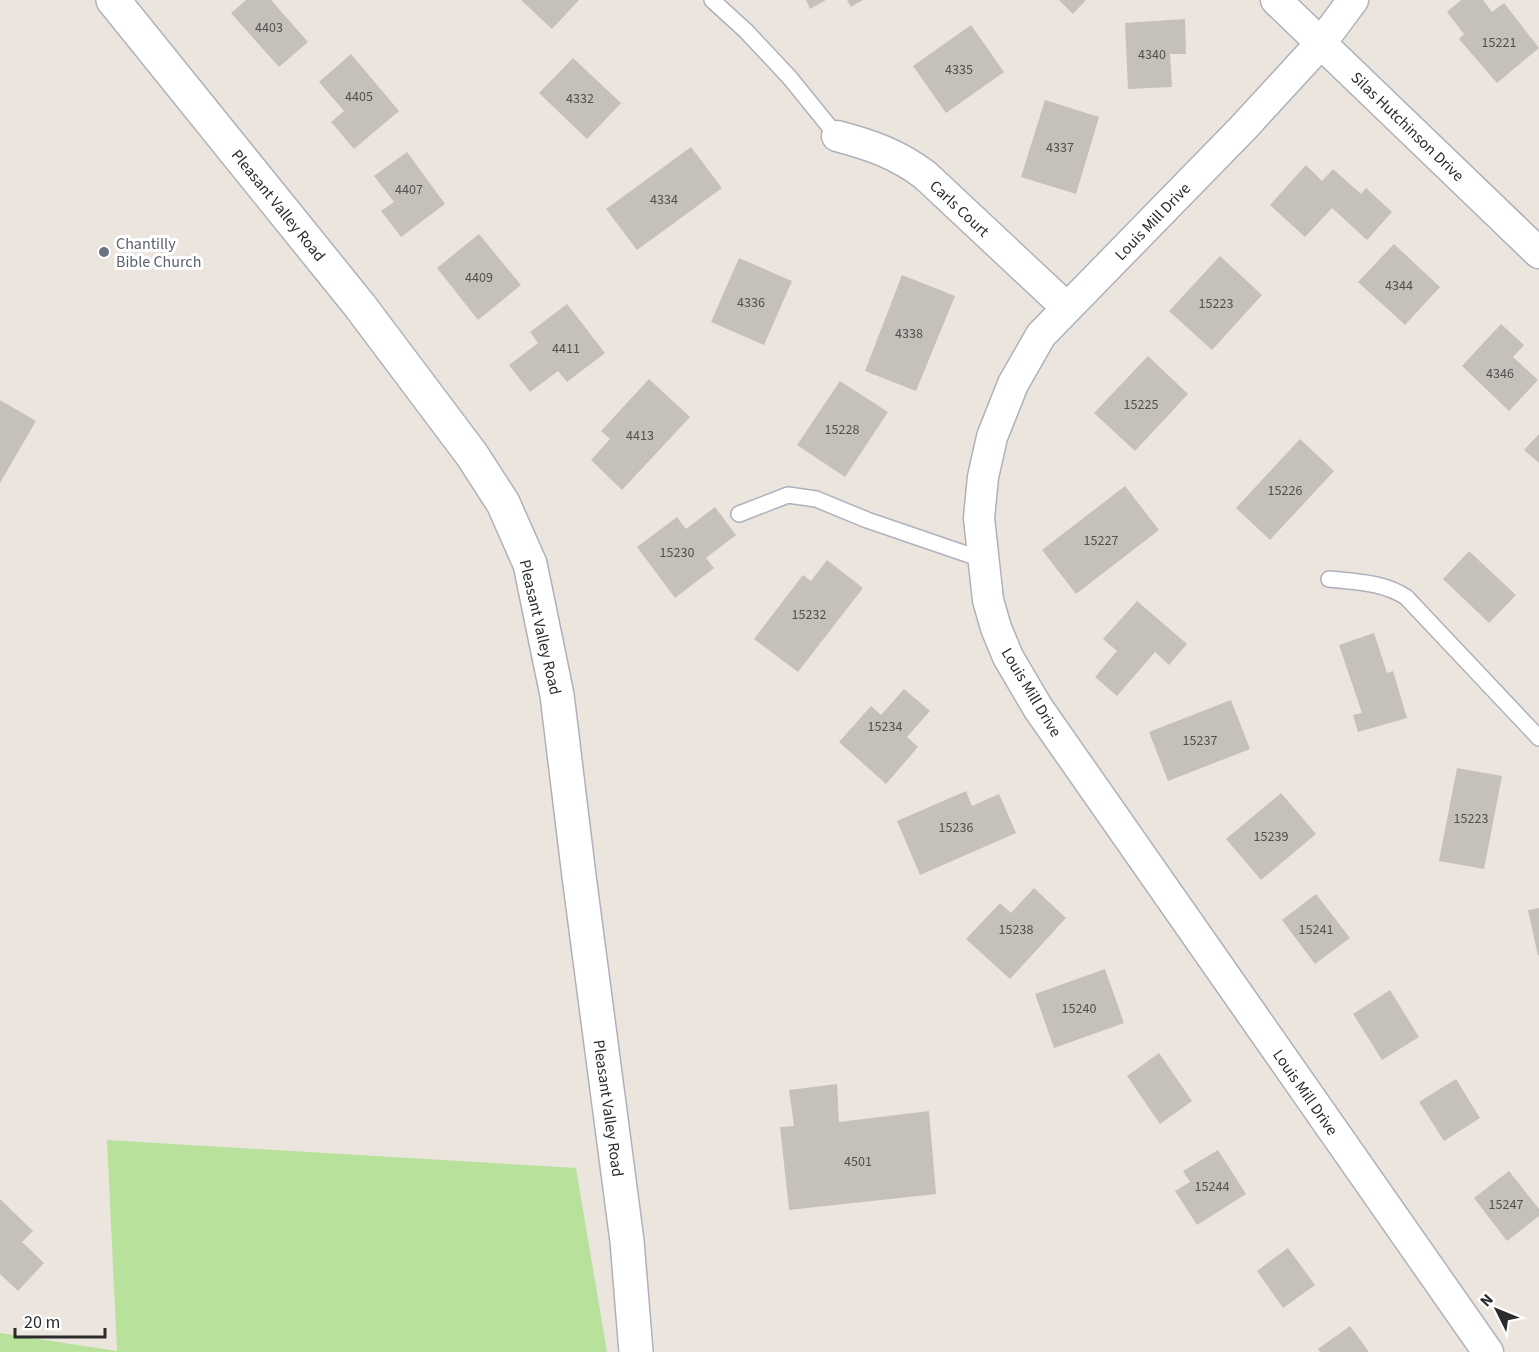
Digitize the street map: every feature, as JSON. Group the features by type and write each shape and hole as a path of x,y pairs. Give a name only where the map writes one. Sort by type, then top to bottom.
{"main road":[{"name":"Pleasant Valley Road","path":"113,0 360,306 472,455 503,502 530,564 557,695 627,1241 636,1352"}],"street":[{"name":"Silas Hutchinson Drive","path":"1276,0 1539,253"},
{"name":"Louis Mill Drive","path":"1353,0 1321,43 1243,128 1041,335 1013,384 992,437 982,477 979,518 988,600 996,628 1008,657 1038,708 1488,1352"},
{"name":"Carls Court","path":"837,136 873,145 908,162 925,175 1066,308"}],"lane":[{"path":"712,0 746,31 790,78 837,136"},
{"path":"739,514 788,495 816,499 867,520 984,560"},
{"path":"1329,579 1377,584 1392,588 1406,597 1539,738"}],"green space":[{"path":"107,1140 576,1168 607,1352 0,1352 0,1333 117,1351"}],"building":[{"path":"246,0 271,0 308,42 279,67 231,13"},
{"path":"521,0 579,0 552,29"},
{"path":"806,0 826,0 810,9"},
{"path":"847,0 863,0 851,7"},
{"path":"1059,0 1086,0 1073,14"},
{"path":"1461,0 1483,0 1492,12 1504,3 1539,48 1497,83 1459,39 1464,34 1447,12"},
{"path":"1185,19 1186,54 1170,54 1172,87 1128,89 1125,23"},
{"path":"971,25 1004,72 946,113 913,66"},
{"path":"351,54 399,111 354,149 331,122 344,111 319,82"},
{"path":"573,58 621,103 587,139 539,93"},
{"path":"1045,100 1099,117 1076,194 1021,177"},
{"path":"691,147 722,188 637,250 606,209"},
{"path":"407,152 445,204 401,237 381,211 394,202 374,176"},
{"path":"1306,165 1322,181 1333,169 1361,194 1366,188 1392,212 1367,240 1332,208 1305,237 1270,205"},
{"path":"479,234 521,285 478,320 437,268"},
{"path":"1394,244 1440,287 1405,325 1358,282"},
{"path":"1220,256 1262,295 1212,350 1169,311"},
{"path":"739,258 792,281 764,345 711,322"},
{"path":"902,275 955,296 916,391 865,371"},
{"path":"567,304 605,353 567,382 558,371 530,392 509,365 538,343 530,332"},
{"path":"1501,324 1524,345 1513,357 1538,380 1509,411 1462,366"},
{"path":"1148,356 1188,394 1135,451 1094,413"},
{"path":"649,379 690,417 622,490 591,460 610,439 601,431"},
{"path":"840,381 888,412 845,477 797,445"},
{"path":"0,400 36,421 0,483"},
{"path":"1539,434 1539,463 1524,450"},
{"path":"1300,439 1334,471 1270,540 1236,508"},
{"path":"1125,486 1159,530 1076,594 1042,550"},
{"path":"715,507 736,535 706,558 714,568 675,598 637,547 677,517 686,529"},
{"path":"1469,551 1516,595 1489,623 1443,579"},
{"path":"827,560 863,588 798,672 754,639 803,575 811,581"},
{"path":"1137,601 1187,644 1169,665 1155,652 1117,696 1095,677 1117,651 1103,639"},
{"path":"1374,633 1387,673 1393,671 1407,718 1358,732 1353,715 1362,713 1339,645"},
{"path":"904,689 930,711 907,737 918,747 886,784 839,742 871,706 881,715"},
{"path":"1231,700 1250,749 1168,781 1149,732"},
{"path":"1457,768 1502,776 1484,869 1439,861"},
{"path":"966,791 972,806 999,794 1016,833 920,875 897,821"},
{"path":"1281,793 1316,834 1261,880 1226,839"},
{"path":"1034,888 1066,918 1010,979 966,939 1000,903 1011,913"},
{"path":"1316,894 1350,938 1315,964 1282,920"},
{"path":"1539,908 1539,955 1538,956 1528,910"},
{"path":"1105,969 1124,1023 1054,1048 1035,994"},
{"path":"1390,990 1419,1037 1382,1060 1353,1014"},
{"path":"1159,1053 1192,1101 1160,1124 1127,1076"},
{"path":"1456,1079 1480,1118 1444,1141 1419,1102"},
{"path":"837,1084 839,1122 929,1111 936,1194 789,1210 780,1127 794,1126 789,1090"},
{"path":"1218,1150 1246,1194 1197,1225 1175,1191 1190,1182 1183,1171"},
{"path":"1509,1171 1539,1209 1539,1216 1507,1241 1474,1198"},
{"path":"0,1199 33,1231 22,1242 44,1263 18,1291 0,1274"},
{"path":"1288,1248 1315,1285 1283,1308 1257,1271"},
{"path":"1350,1326 1369,1352 1320,1352 1318,1349"}],"place":[{"name":"Chantilly Bible Church","path":"104,252"}]}
